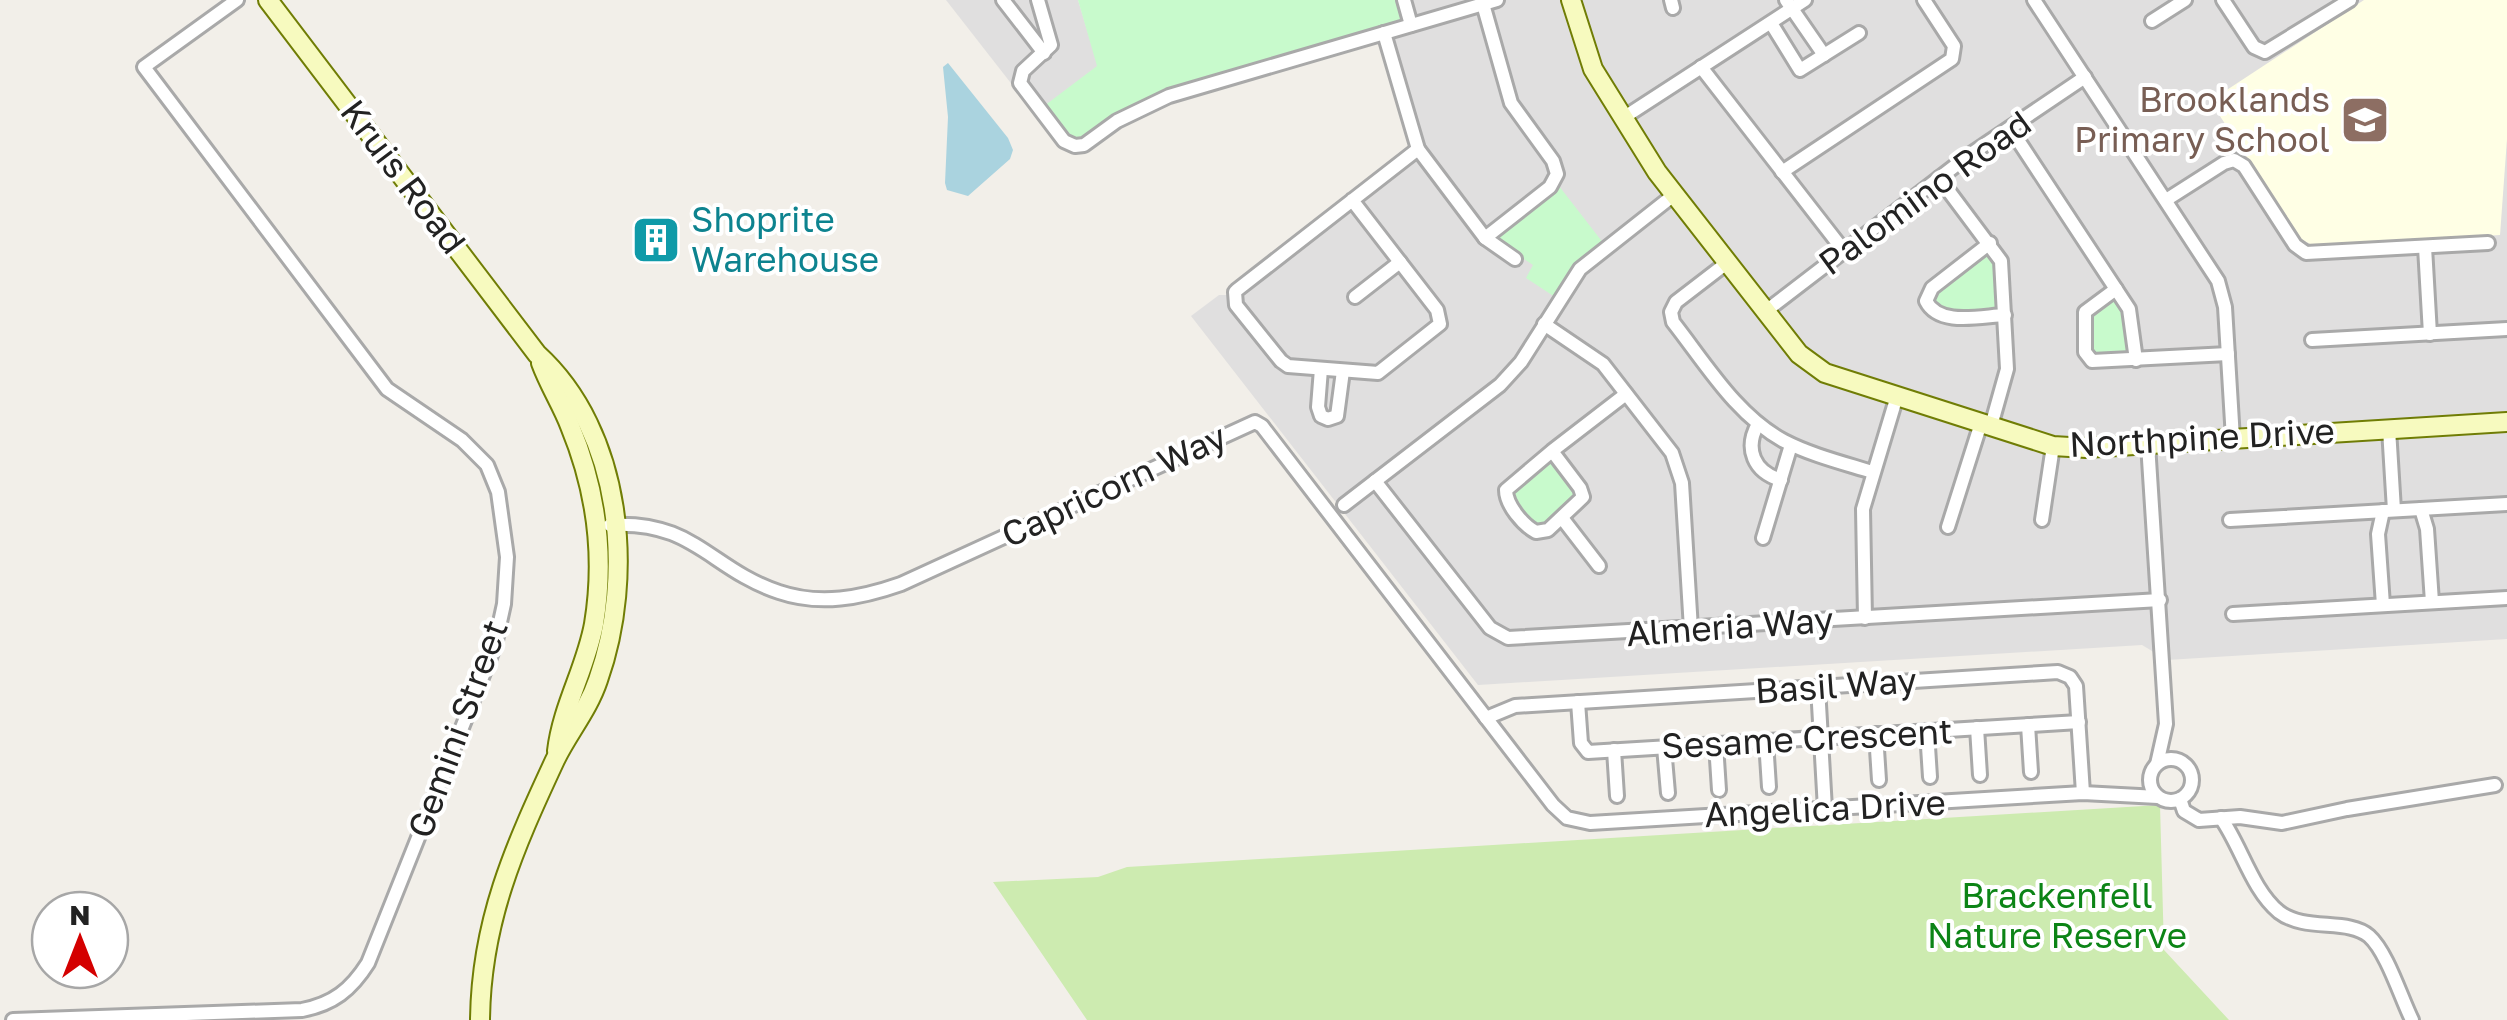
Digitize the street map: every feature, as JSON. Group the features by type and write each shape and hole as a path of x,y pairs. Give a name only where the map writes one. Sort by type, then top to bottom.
{"street":[{"name":"Gemini Street","path":"13,1020 302,1010 336,999 354,984 368,963 495,645 507,584 502,514 487,465 462,440 387,389 144,68 237,0"},
{"name":"Kruis Road","path":"268,0 537,354 556,371 580,409 602,464 607,525 617,569 609,638 598,680 580,722 557,756 498,896 481,976 480,1020"},
{"path":"1003,0 1044,53"},
{"path":"1038,0 1051,43 1023,71 1020,83 1064,141 1075,146 1169,96 1490,2 1511,102 1553,160 1557,174 1550,187 1485,238"},
{"path":"1404,0 1411,25"},
{"name":"Northpine Drive","path":"1571,0 1593,69 1622,118 1675,194 1799,354 1816,368 2054,446 2086,448 2507,422"},
{"path":"1622,118 1771,22 1789,4 1805,0"},
{"path":"1782,172 1952,59 1952,43 1924,0"},
{"path":"2034,0 2218,281 2225,307 2233,439"},
{"path":"2152,21 2185,0"},
{"path":"2223,0 2254,47 2265,52 2350,0"},
{"path":"1789,4 1824,55"},
{"path":"1771,22 1800,70 1859,32"},
{"path":"1384,33 1418,150 1485,238 1516,259"},
{"path":"1701,68 1844,252"},
{"name":"Palomino Road","path":"1766,311 1939,178 2085,77"},
{"path":"2010,128 2132,316 2136,360"},
{"path":"1352,200 1440,313 1440,324 1380,372 1292,367 1281,361 1236,305 1237,290 1352,200 1418,150"},
{"path":"2166,200 2234,160 2244,166 2302,250 2316,254 2488,243"},
{"path":"1939,178 2002,261 2008,369 1948,527"},
{"path":"1344,505 1500,385 1520,362 1580,269 1675,194"},
{"path":"1990,244 1932,288 1926,302 1933,312 1952,317 2004,315"},
{"path":"2425,247 2430,334"},
{"path":"1354,296 1400,262"},
{"path":"1728,262 1676,302 1670,316 1743,412 1758,424 1791,444 1872,472"},
{"path":"2116,289 2087,309 2085,352 2095,362 2228,354"},
{"path":"1544,324 1597,358 1672,453 1681,474 1691,629"},
{"path":"2312,340 2507,329"},
{"path":"1321,369 1318,407 1321,416 1328,419 1340,409 1343,371"},
{"path":"1552,451 1583,494 1580,502 1544,532 1533,531 1506,494 1511,482 1626,394"},
{"path":"1865,618 1861,522 1872,472 1898,396"},
{"name":"Capricorn Way","path":"607,525 670,530 752,581 778,592 839,600 900,584 1255,422 1262,426 1486,718 1568,818"},
{"path":"1758,424 1752,437 1752,456 1763,472 1781,480"},
{"path":"2383,605 2378,534 2388,511 2389,429"},
{"path":"1763,538 1791,444"},
{"path":"2113,792 2180,799 2190,789 2192,776 2178,760 2166,724 2148,444"},
{"path":"2042,520 2054,446"},
{"name":"Almeria Way","path":"1375,481 1490,628 1502,636 1521,640 2160,600"},
{"path":"2230,520 2507,504"},
{"path":"2421,509 2427,529 2432,602"},
{"path":"1562,518 1600,566"},
{"path":"2233,614 2507,598"},
{"name":"Basil Way","path":"1486,718 1515,706 2058,672 2070,677 2076,686 2083,793"},
{"path":"1818,687 1825,809"},
{"name":"Sesame Crescent","path":"1578,702 1582,748 1588,752 2078,722"},
{"path":"2158,797 2153,792 2153,770 2166,724"},
{"path":"2028,725 2031,772"},
{"path":"1977,728 1980,774"},
{"path":"1927,732 1930,778"},
{"path":"1876,734 1879,780"},
{"path":"1766,741 1769,787"},
{"path":"1716,744 1719,790"},
{"path":"1664,747 1668,793"},
{"path":"1614,750 1617,796"},
{"path":"2113,792 2171,758 2178,760"},
{"path":"2180,799 2184,811 2194,819 2240,816 2282,823 2495,786"},
{"name":"Angelica Drive","path":"1568,818 1590,824 2113,792"},
{"path":"2222,818 2268,901 2281,913 2298,922 2348,928 2368,935 2412,1020"}],"shaded area":[{"path":"946,0 1078,0 1098,66 1035,114"},
{"path":"1403,0 2507,0 2507,639 2167,660 2142,645 1478,685 1191,316 1219,295 1235,295 1418,151 1383,32 1410,24"},
{"name":"Brooklands Primary School","path":"2364,0 2507,0 2507,139 2500,235 2314,246 2301,239 2210,101"}],"green space":[{"path":"1078,0 1401,0 1403,17 1400,23 1168,92 1079,142 1071,141 1044,106 1097,66"},
{"path":"1559,186 1604,244 1555,297 1526,278 1533,265 1496,237"},
{"path":"1986,254 1995,258 1997,306 1993,310 1950,313 1932,303 1933,292"},
{"path":"2113,299 2126,313 2129,352 2099,359 2089,350 2088,320 2092,309"},
{"path":"1549,461 1577,490 1575,503 1542,527 1522,514 1510,492"},
{"name":"Brackenfell Nature Reserve","path":"2160,805 2164,950 2229,1020 1087,1020 993,882 1098,877 1127,867"}],"water":[{"path":"948,63 1008,138 1013,150 1010,159 968,196 947,190 945,183 948,117 943,67"}],"place":[{"name":"Brooklands Primary School","path":"2365,120"},
{"name":"Shoprite Warehouse","path":"656,240"}]}
